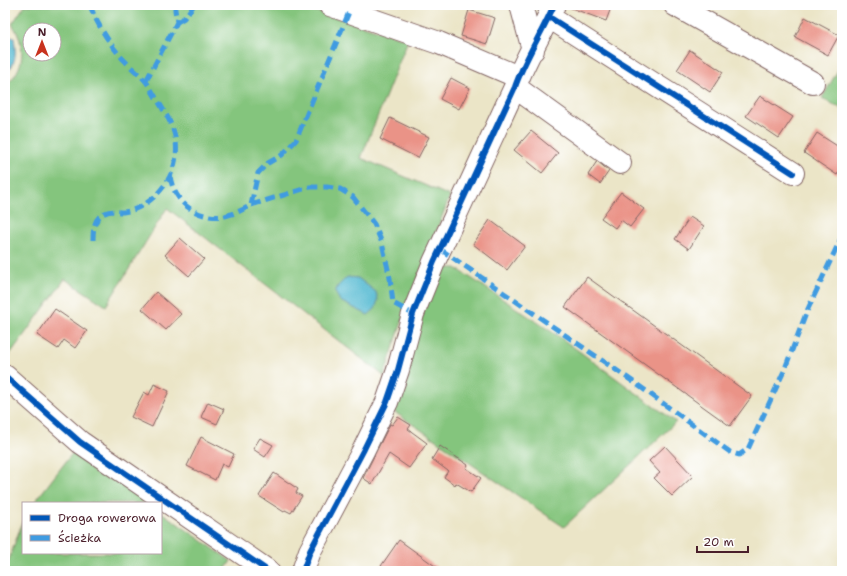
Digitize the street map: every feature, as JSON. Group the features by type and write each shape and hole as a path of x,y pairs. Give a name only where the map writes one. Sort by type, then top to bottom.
{"street":[{"path":"330,5 439,43 517,82 620,162"},
{"path":"521,5 533,50"},
{"path":"675,5 813,83"},
{"path":"303,571 310,551 387,402 398,370 413,314 434,262 517,82 552,11 793,173"},
{"path":"5,376 80,442 268,571"}],"green space":[{"path":"25,5 296,5 408,40 361,158 450,196 408,304 384,376 167,208 106,306 65,279 5,361 5,85 17,72 22,56 20,40 12,24"},
{"path":"842,63 842,109 822,98"},
{"path":"445,268 456,268 561,338 676,422 564,527 390,409 438,270"},
{"path":"74,451 147,502 35,502"},
{"path":"162,513 231,561 224,571 5,571 22,523 22,554 162,554"}],"water":[{"path":"5,35 14,38 15,58 12,66 5,74"},
{"path":"347,277 358,278 376,292 378,300 375,309 368,315 340,301 335,292 338,286"}],"building":[{"path":"566,5 612,5 606,21"},
{"path":"469,10 495,18 487,44 461,36"},
{"path":"805,17 839,35 828,55 795,37"},
{"path":"690,50 723,72 710,92 677,70"},
{"path":"451,78 470,88 459,109 440,99"},
{"path":"760,96 793,117 779,138 746,116"},
{"path":"390,118 429,137 418,158 380,139"},
{"path":"531,131 558,153 542,173 514,150"},
{"path":"817,133 842,149 842,167 837,175 804,153"},
{"path":"597,161 609,171 600,184 588,175"},
{"path":"621,192 644,209 630,227 621,220 615,228 601,218"},
{"path":"690,217 704,226 689,249 675,239"},
{"path":"490,220 525,246 507,270 473,244"},
{"path":"180,238 204,259 189,276 165,255"},
{"path":"587,277 752,396 730,426 565,307"},
{"path":"156,292 181,314 166,330 142,309"},
{"path":"55,309 87,331 75,348 64,340 58,349 37,335"},
{"path":"154,384 169,391 152,427 131,417 144,392 149,395"},
{"path":"208,402 224,409 217,424 201,417"},
{"path":"398,417 411,425 408,429 427,443 409,468 389,454 372,484 363,478 390,424 392,425"},
{"path":"201,437 234,454 228,467 222,464 215,480 187,466"},
{"path":"260,438 273,445 265,457 253,449"},
{"path":"440,446 468,465 466,468 481,478 471,492 456,483 455,485 444,477 448,471 432,459"},
{"path":"665,446 693,476 672,496 654,478 660,473 649,461"},
{"path":"274,473 298,489 296,493 302,496 291,513 285,510 284,512 259,496"},
{"path":"399,540 442,571 388,571 381,566"}],"marked path":[{"path":"90,5 100,27 120,56 147,83 173,129 176,146 176,156 171,174 167,182 155,196 140,207 132,210 123,212 114,211 101,215 94,225 93,242"},
{"path":"146,81 177,22 175,5"},
{"path":"177,22 184,18 194,5"},
{"path":"170,176 172,186 176,194 188,208 196,212 215,217 225,216 238,212 251,205 258,173 268,163 282,155 296,140 349,12"},
{"path":"251,205 310,187 340,189 353,197 374,224 382,243 390,278 393,303 413,314"},
{"path":"440,249 635,383 730,452 739,455 748,449 784,371 807,311 842,236"}],"cycle path":[{"path":"303,571 310,551 387,402 398,370 413,314 434,262 523,67 554,5"},
{"path":"549,17 793,173"},
{"path":"5,376 80,442 268,571"}]}
